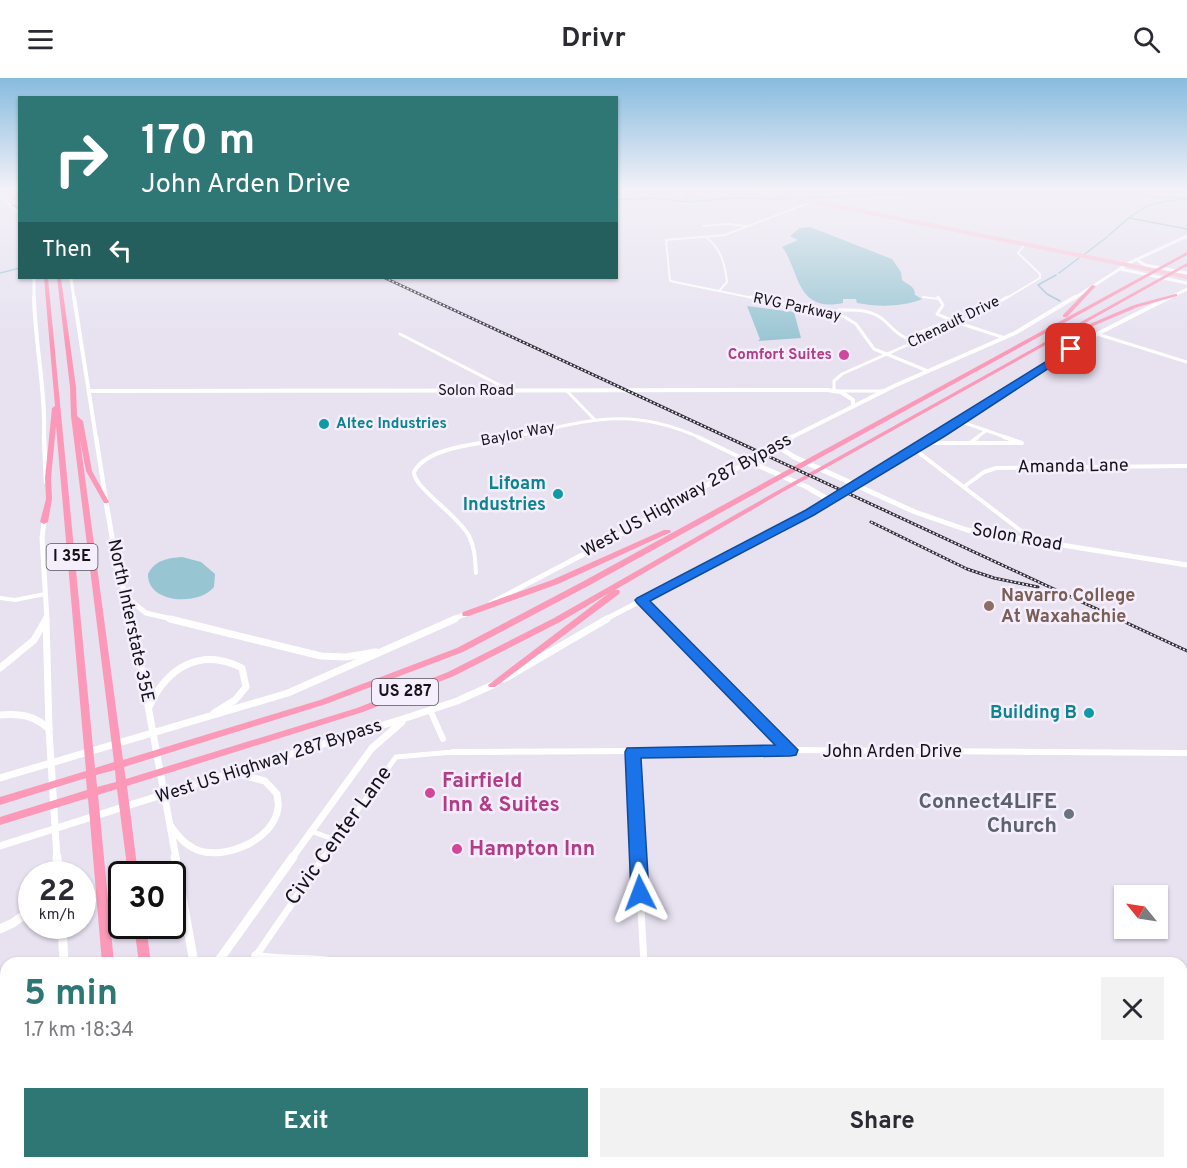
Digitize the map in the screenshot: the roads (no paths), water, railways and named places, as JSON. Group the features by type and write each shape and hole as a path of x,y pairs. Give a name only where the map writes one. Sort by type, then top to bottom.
{"highway":[{"name":"US 287","path":"0,801 323,702 441,658 492,634 1187,253"},
{"name":"US 287","path":"0,821 294,731 451,674 512,644 1187,264"},
{"name":"I 35E","path":"46,279 107,957"},
{"name":"I 35E","path":"59,279 73,387 74,416 132,861"},
{"path":"1042,333 1064,317 1094,286"},
{"path":"1048,343 1136,306 1175,295"},
{"path":"44,522 49,499 48,478 57,390"},
{"path":"74,416 80,421 92,479 106,502"},
{"path":"466,614 555,582 691,520 704,517"},
{"path":"492,685 590,609 683,547"},
{"path":"142,939 144,957"}],"main road":[{"path":"1014,242 1187,275"},
{"name":"West US Highway 287 Bypass","path":"0,778 288,693 389,650 517,590 603,544 776,445 853,406 1006,338 1136,259 1174,242"},
{"path":"1136,259 1143,264 1187,275"},
{"path":"1120,269 1187,283"},
{"name":"West US Highway 287 Bypass","path":"0,847 412,716 492,685 642,600 810,513 926,442 1034,371 1097,334 1187,289"},
{"name":"Solon Road","path":"776,445 794,457 855,485 915,512 958,527 1036,542 1187,565"},
{"path":"748,461 798,482 829,500"},
{"name":"North Interstate 35E","path":"106,502 149,707 193,957"},
{"path":"44,522 42,538 47,618 49,732 57,861"},
{"path":"124,594 146,614 303,653 346,657 389,650"},
{"path":"0,668 34,640 47,618"},
{"path":"149,707 154,691 161,682 177,669 192,662 219,659 242,668 246,681 243,693 229,705 195,721"},
{"path":"0,715 27,715 37,719 49,732"},
{"path":"221,957 372,748 389,731 412,716"},
{"path":"168,822 181,840 200,852 228,851 256,839 278,815 280,804 278,796 266,781 236,773"},
{"path":"0,929 18,919"},
{"path":"63,939 64,957"}],"street":[{"name":"RVG Parkway","path":"666,242 670,281 843,316 856,324 869,345 928,371"},
{"path":"713,242 722,254 727,282 719,291"},
{"name":"Chenault Drive","path":"834,391 836,377 960,323 1040,279 1040,274 1018,253 1025,244"},
{"path":"34,279 35,328 45,412 44,522"},
{"name":"North Interstate 35E","path":"71,279 106,502"},
{"path":"923,297 938,297 943,305 937,314 1006,338"},
{"path":"834,315 839,310 871,311 884,320 894,334 906,338 951,320"},
{"path":"400,334 511,391"},
{"path":"1097,334 1187,362"},
{"name":"Solon Road","path":"90,391 834,391"},
{"path":"567,391 594,419"},
{"path":"834,391 884,391"},
{"path":"834,391 851,398 853,406"},
{"name":"Baylor Way","path":"476,573 476,555 468,533 445,505 420,489 413,476 416,468 431,456 464,446 594,419 624,417 652,421 748,461"},
{"path":"926,442 1022,443 959,421"},
{"path":"970,443 987,430"},
{"path":"914,449 1036,542"},
{"name":"Amanda Lane","path":"965,486 984,472 996,468 1187,466"},
{"path":"0,598 15,600 45,594"},
{"path":"642,600 790,750"},
{"path":"430,710 443,739"},
{"name":"John Arden Drive","path":"453,752 790,750 1187,753"},
{"name":"Civic Center Lane","path":"255,955 396,756 453,752"},
{"path":"633,752 644,957"},
{"path":"310,831 336,840"},
{"path":"255,955 263,957"}],"water":[{"path":"794,242 848,242 892,259 901,272 902,280 912,288 915,295 922,299 890,306 857,303 856,299 843,299 843,303 816,302 807,296 801,287 782,247"},
{"path":"747,306 794,312 801,338 758,341 760,339"},
{"path":"182,557 201,562 215,574 214,587 207,593 186,599 175,599 156,591 150,584 148,574 151,569 162,561"}],"waterway":[{"path":"1085,254 1101,242"},
{"path":"1059,273 1079,258"},
{"path":"0,273 18,268"},
{"path":"1056,275 1038,285 1047,294 1060,301"}],"railway":[{"path":"387,279 1187,651"},
{"path":"871,522 967,569 994,578 1038,587"}],"place":[{"name":"Comfort Suites","path":"844,355"},
{"name":"Altec Industries","path":"324,424"},
{"name":"Lifoam Industries","path":"558,494"},
{"name":"Navarro College At Waxahachie","path":"989,606"},
{"name":"Building B","path":"1089,713"},
{"name":"Fairfield Inn & Suites","path":"430,793"},
{"name":"Connect4LIFE Church","path":"1069,814"},
{"name":"Hampton Inn","path":"457,849"}]}
